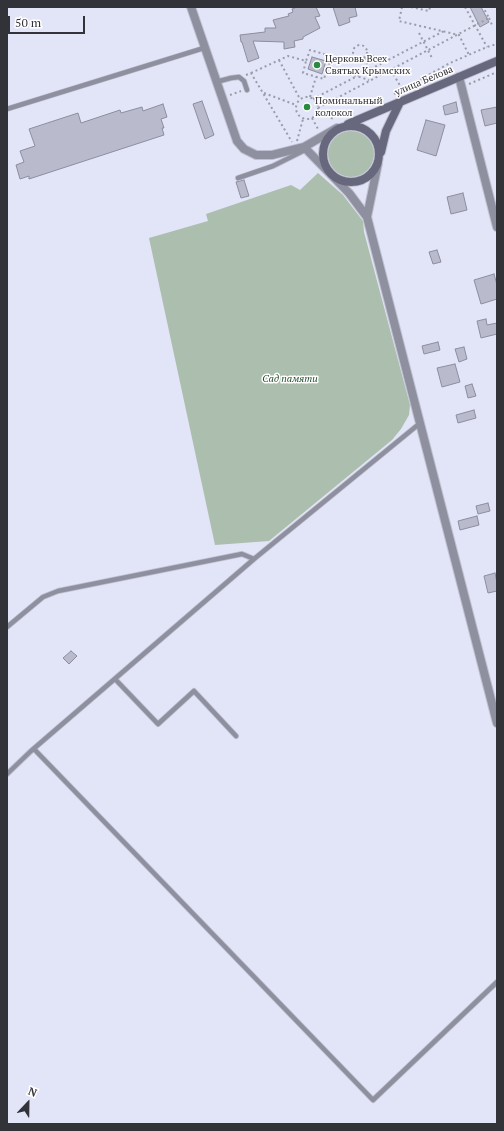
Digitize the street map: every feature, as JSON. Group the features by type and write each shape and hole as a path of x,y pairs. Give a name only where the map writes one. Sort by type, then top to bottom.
{"main road":[{"name":"улица Белова","path":"338,128 497,61"},
{"path":"378,163 386,131 400,102"},
{"path":"351,125 364,128 370,132 378,143 380,157 378,163 370,175 359,181 345,182 333,176 324,165 322,151 327,138 338,128 351,125"}],"street":[{"path":"191,7 237,141 244,149 256,155 272,155 304,145 338,128"},
{"path":"459,77 497,228"},
{"path":"304,145 349,192 367,217 497,723"},
{"path":"367,217 378,163"}],"lane":[{"path":"7,109 204,48"},
{"path":"216,82 239,77 244,80 247,90"},
{"path":"238,178 273,166 304,145"},
{"path":"7,774 254,559 419,424"},
{"path":"7,627 43,597 58,591 242,554 254,559"},
{"path":"115,679 158,724 194,691 236,736"},
{"path":"34,749 373,1100 497,982"}],"path":[{"path":"402,7 399,21 459,35 469,55"},
{"path":"411,7 429,11 430,7"},
{"path":"465,7 487,47"},
{"path":"483,7 492,25"},
{"path":"318,108 489,18"},
{"path":"311,98 316,103 318,108 317,112 312,118 303,119 296,112 296,105 300,99 306,97 311,98 444,31"},
{"path":"420,33 432,58"},
{"path":"389,96 450,63 497,44"},
{"path":"362,45 366,50 364,58 359,59 354,56 353,53 355,47 362,45"},
{"path":"310,50 331,56 329,63 330,68 326,72 324,80 303,73 310,50"},
{"path":"366,54 386,61"},
{"path":"239,77 288,56 306,61"},
{"path":"364,58 370,69"},
{"path":"279,60 300,99"},
{"path":"330,68 370,80"},
{"path":"391,70 402,89"},
{"path":"462,87 497,72"},
{"path":"251,73 294,145"},
{"path":"311,98 316,77"},
{"path":"216,82 227,90 229,96 247,90"},
{"path":"263,93 296,105"},
{"path":"317,112 335,119"},
{"path":"312,118 319,132"},
{"path":"303,119 296,144 304,145"}],"green space":[{"path":"351,131 364,135 370,141 374,154 370,167 364,173 351,177 338,173 332,167 328,154 332,141 338,135"},
{"name":"Сад памяти","path":"318,173 343,195 363,221 364,232 410,405 409,415 401,429 392,440 269,541 215,545 149,238 208,221 206,214 291,185 300,190"}],"building":[{"path":"297,7 316,7 320,16 315,17 320,28 303,37 303,39 294,41 295,47 284,49 284,42 253,41 259,58 248,62 240,35 265,32 265,28 276,28 273,20 289,16 288,14 293,12 292,9"},
{"path":"333,7 355,7 357,16 349,18 350,22 339,26"},
{"path":"470,7 481,7 489,22 480,27"},
{"name":"Церковь Всех Святых Крымских","path":"312,57 326,61 322,74 308,69"},
{"path":"202,101 214,135 205,139 193,104"},
{"path":"456,102 458,112 445,115 443,106"},
{"path":"163,104 167,117 161,119 164,128 162,128 164,135 29,179 29,176 20,179 16,165 24,162 20,151 35,146 29,129 78,113 81,123 120,110 121,113 142,107 143,111"},
{"path":"497,107 497,123 485,126 481,110"},
{"path":"426,120 445,125 436,156 417,150"},
{"path":"244,180 249,196 241,198 236,182"},
{"path":"463,193 467,210 451,214 447,197"},
{"path":"437,250 441,262 433,264 429,252"},
{"path":"494,274 497,285 497,299 481,304 474,280"},
{"path":"486,319 487,325 497,323 497,334 481,338 477,321"},
{"path":"438,342 440,350 424,354 422,346"},
{"path":"464,347 467,359 459,362 455,349"},
{"path":"455,364 460,382 442,387 437,368"},
{"path":"472,384 476,396 468,398 465,386"},
{"path":"474,410 476,418 458,423 456,415"},
{"path":"488,503 490,511 478,514 476,506"},
{"path":"477,516 479,525 460,530 458,521"},
{"path":"495,573 497,591 488,593 484,576"},
{"path":"71,651 77,656 69,664 63,658"}],"place":[{"name":"Церковь Всех Святых Крымских","path":"317,65"},
{"name":"Поминальный колокол","path":"307,107"}]}
